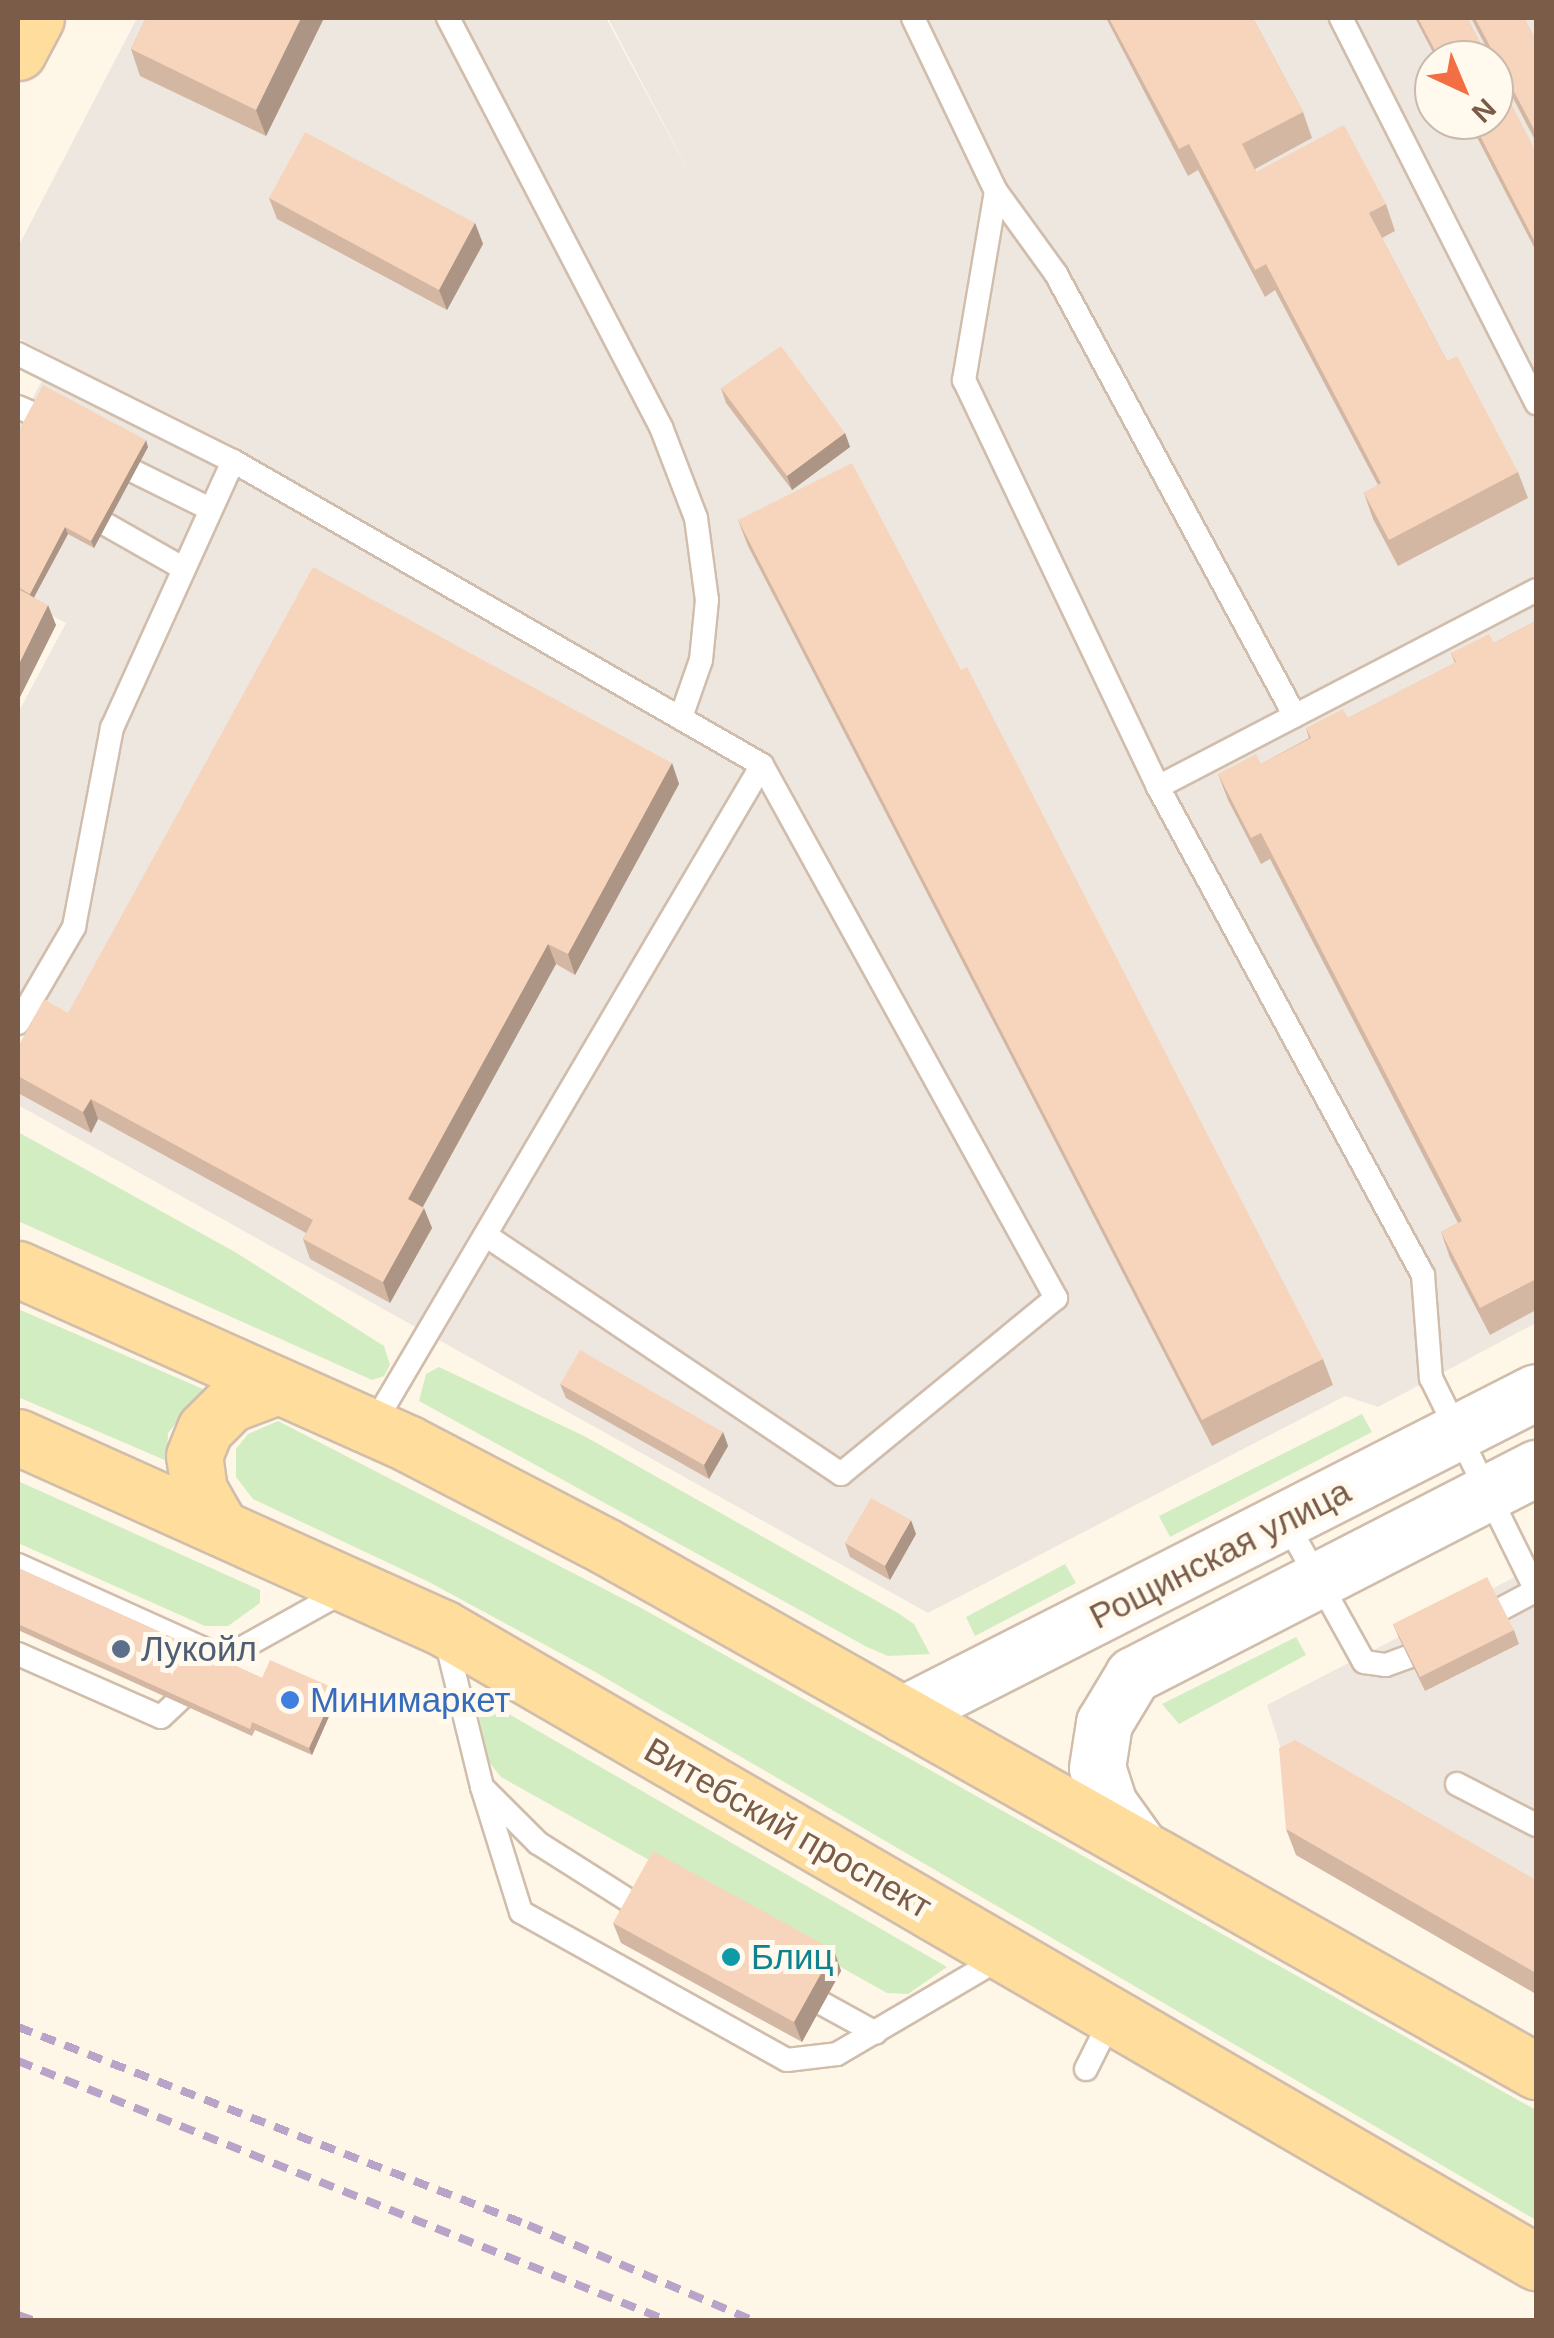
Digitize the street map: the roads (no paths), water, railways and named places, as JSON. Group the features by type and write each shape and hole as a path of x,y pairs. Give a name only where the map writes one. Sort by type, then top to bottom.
{"main road":[{"path":"18,52 36,18"},
{"path":"18,1269 372,1427 605,1546 1536,2071"},
{"path":"219,1525 199,1490 194,1456 205,1429 230,1404 278,1386"},
{"name":"Витебский проспект","path":"18,1436 443,1628 1536,2262"}],"street":[{"name":"Рощинская улица","path":"903,1714 1536,1392"},
{"name":"Рощинская улица","path":"1140,1846 1110,1804 1097,1768 1114,1699 1133,1675 1536,1468"}],"lane":[{"path":"448,18 661,428 696,518 707,600 701,660 681,717"},
{"path":"913,18 996,191 1056,274 1295,716"},
{"path":"1341,18 1536,403"},
{"path":"996,191 964,380 1158,787 1422,1275 1432,1378 1536,1590 1501,1609"},
{"path":"18,354 233,461 762,764 1056,1298 841,1474 487,1236"},
{"path":"18,1023 74,927 112,728 181,566 233,461"},
{"path":"135,472 210,509"},
{"path":"107,525 181,566"},
{"path":"1158,787 1536,590"},
{"path":"372,1427 762,764"},
{"path":"1285,1520 1364,1662 1386,1665 1408,1657"},
{"path":"18,1564 224,1658"},
{"path":"18,1654 162,1716 224,1658 354,1586"},
{"path":"443,1628 482,1787 521,1912 786,2060 837,2054 1006,1955"},
{"path":"1457,1784 1536,1825"},
{"path":"482,1787 538,1843 641,1908"},
{"path":"823,2004 876,2032"},
{"path":"1086,2069 1112,2018"}],"railway":[{"path":"18,2027 528,2225 752,2320"},
{"path":"18,2061 666,2320"},
{"path":"18,2315 32,2320"}],"place":[{"name":"Лукойл","path":"121,1649"},
{"name":"Минимаркет","path":"290,1700"},
{"name":"Блиц","path":"731,1957"}]}
